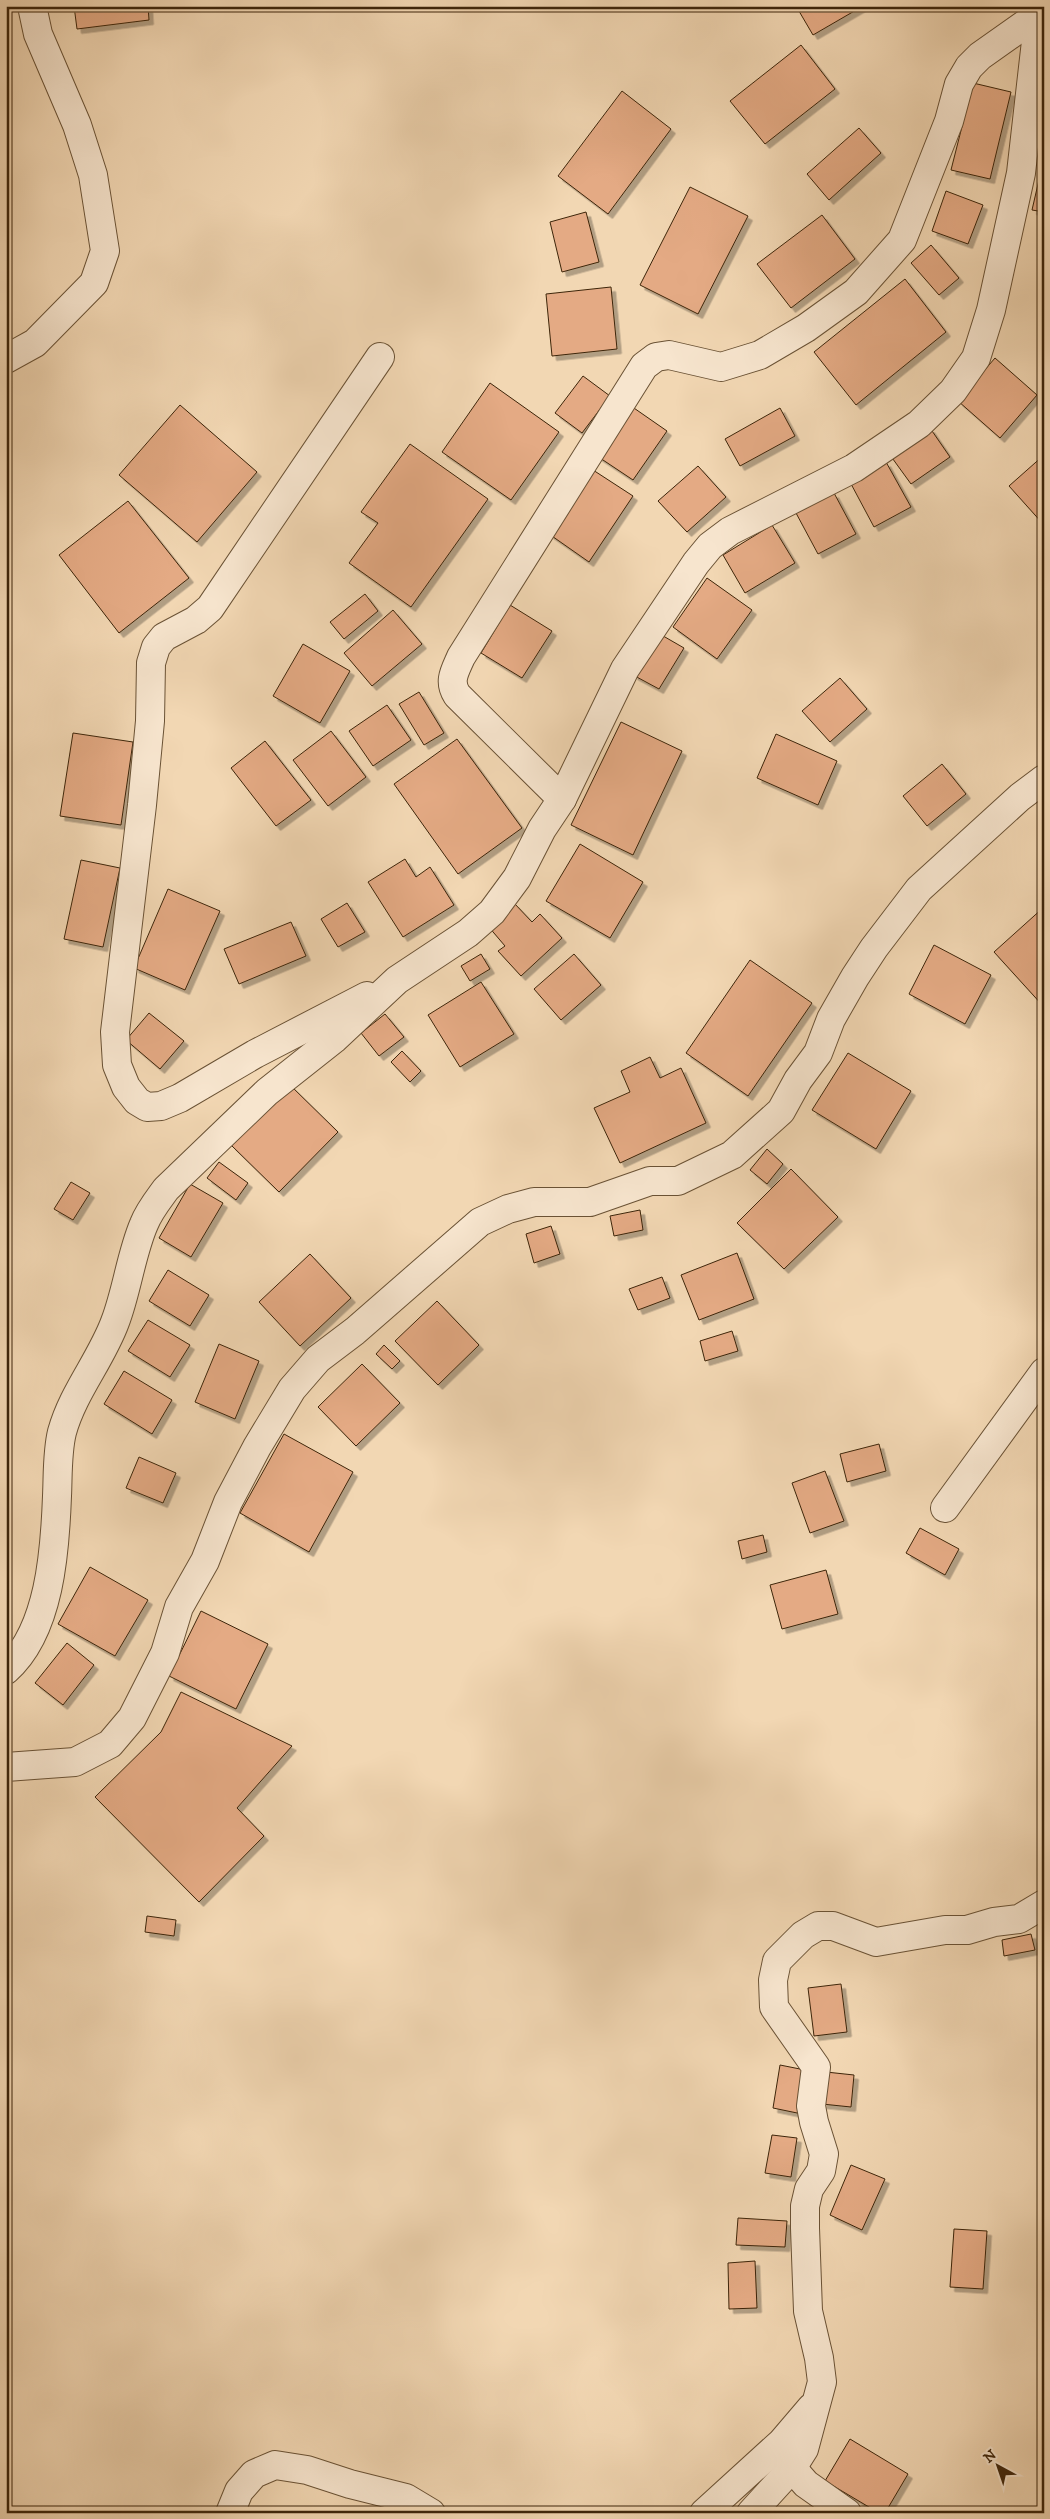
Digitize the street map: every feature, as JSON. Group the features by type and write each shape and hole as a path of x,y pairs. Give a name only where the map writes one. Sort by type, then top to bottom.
{"street":[{"path":"6,359 34,343 88,290 94,283 105,251 90,167 77,125 38,34 32,6"},
{"path":"562,799 457,696 452,687 452,678 461,657 644,366 656,356 669,355 721,367 760,355 806,328 856,292 902,240 950,121 959,84 969,67 980,56 1039,11"},
{"path":"380,357 210,608 196,620 164,638 156,647 151,663 150,721 142,805 115,1032 117,1065 126,1087 137,1101 147,1107 161,1106 180,1098 263,1050 397,980 468,933 492,912 518,878 542,829 562,799 625,669 710,546 730,531 854,468 919,424 953,391 976,358 991,310 1021,173 1039,11"},
{"path":"6,1767 75,1762 110,1744 132,1718 165,1653 179,1607 205,1561 228,1502 257,1447 292,1389 318,1359 355,1332 480,1222 508,1209 534,1202 590,1202 650,1181 678,1181 732,1155 781,1110 798,1080 818,1053 831,1019 855,977 874,948 919,889 1020,797 1044,779"},
{"path":"6,1670 17,1660 32,1636 41,1609 55,1549 58,1460 62,1432 76,1398 115,1323 143,1225 153,1206 166,1189 267,1092 334,1039 397,980"},
{"path":"945,1508 1044,1372"},
{"path":"751,2513 792,2468 804,2449 822,2382 819,2358 808,2311 805,2220 810,2189 821,2171 824,2154 811,2106 816,2067 774,2008 774,1980 777,1961 803,1935 818,1926 833,1926 876,1942 945,1930 967,1930 988,1923 1019,1919 1044,1904"},
{"path":"704,2513 782,2442 818,2399"},
{"path":"230,2513 240,2491 254,2474 275,2465 307,2470 350,2484 406,2498 431,2513"},
{"path":"792,2468 806,2484 847,2513"}],"building":[{"path":"74,6 148,6 149,20 77,29"},
{"path":"796,6 863,6 813,35"},
{"path":"801,45 835,89 765,144 730,101"},
{"path":"973,83 1011,92 990,179 951,170"},
{"path":"622,91 671,129 608,214 558,176"},
{"path":"859,128 881,153 829,200 807,174"},
{"path":"1044,158 1044,212 1032,210"},
{"path":"690,187 748,216 698,314 640,285"},
{"path":"946,191 983,205 968,244 932,231"},
{"path":"586,212 599,262 562,272 550,222"},
{"path":"822,215 855,259 791,308 757,264"},
{"path":"931,245 959,278 939,295 911,263"},
{"path":"905,279 946,332 856,405 814,352"},
{"path":"611,287 617,349 552,356 546,294"},
{"path":"995,358 1037,395 1000,438 958,401"},
{"path":"583,376 610,396 582,433 555,413"},
{"path":"490,383 559,432 511,500 442,452"},
{"path":"180,405 257,472 197,542 119,475"},
{"path":"631,406 667,431 633,480 597,456"},
{"path":"780,408 795,436 740,466 725,439"},
{"path":"930,428 950,457 911,484 890,455"},
{"path":"410,444 488,499 411,607 349,563 378,523 361,512"},
{"path":"1044,455 1044,525 1009,486"},
{"path":"886,462 911,507 874,527 850,482"},
{"path":"698,466 726,497 687,532 658,501"},
{"path":"593,470 633,496 589,562 549,534"},
{"path":"834,493 856,534 818,554 796,513"},
{"path":"128,501 189,578 119,633 59,555"},
{"path":"772,525 795,563 745,593 723,555"},
{"path":"707,578 752,610 717,659 673,627"},
{"path":"365,594 378,611 344,639 330,622"},
{"path":"510,605 552,631 522,678 481,653"},
{"path":"393,610 422,644 372,686 344,653"},
{"path":"658,633 684,648 659,689 633,675"},
{"path":"303,644 350,671 320,723 273,696"},
{"path":"840,678 867,709 830,742 802,711"},
{"path":"419,692 444,733 424,745 399,704"},
{"path":"387,705 411,740 373,766 349,731"},
{"path":"621,722 682,751 633,855 571,825"},
{"path":"331,731 366,777 328,806 293,760"},
{"path":"73,733 133,742 121,825 60,816"},
{"path":"776,734 837,761 818,805 757,778"},
{"path":"457,739 522,828 458,874 394,784"},
{"path":"265,741 311,800 276,826 231,768"},
{"path":"942,764 966,794 927,826 903,796"},
{"path":"580,844 643,882 610,938 546,901"},
{"path":"405,859 416,877 430,867 454,905 403,937 368,882"},
{"path":"81,860 120,868 103,947 64,939"},
{"path":"168,889 220,911 185,990 134,968"},
{"path":"347,903 365,932 338,947 321,919"},
{"path":"514,903 532,922 540,914 562,938 521,976 498,951 505,946 488,926"},
{"path":"1044,907 1044,1007 994,952"},
{"path":"291,922 306,956 239,984 224,949"},
{"path":"934,945 991,975 965,1024 909,994"},
{"path":"481,954 490,969 470,981 461,966"},
{"path":"574,954 601,985 561,1020 534,989"},
{"path":"750,960 812,1003 748,1096 686,1053"},
{"path":"481,982 514,1034 460,1067 428,1015"},
{"path":"149,1013 184,1041 160,1069 126,1040"},
{"path":"385,1014 404,1037 379,1056 361,1033"},
{"path":"402,1051 421,1071 410,1082 391,1062"},
{"path":"848,1053 911,1091 876,1149 812,1110"},
{"path":"650,1057 660,1078 681,1068 706,1123 620,1163 594,1108 630,1092 621,1071"},
{"path":"290,1085 338,1132 279,1192 231,1145"},
{"path":"767,1149 783,1164 767,1184 750,1170"},
{"path":"219,1162 248,1183 236,1200 207,1178"},
{"path":"791,1169 838,1217 784,1269 737,1223"},
{"path":"71,1182 90,1193 73,1220 54,1209"},
{"path":"190,1184 223,1203 191,1257 159,1238"},
{"path":"640,1210 643,1230 614,1236 610,1216"},
{"path":"551,1226 560,1254 534,1263 526,1234"},
{"path":"737,1253 754,1299 699,1320 681,1275"},
{"path":"310,1254 351,1298 300,1346 259,1302"},
{"path":"168,1270 209,1295 190,1326 149,1301"},
{"path":"662,1277 670,1298 638,1310 629,1289"},
{"path":"437,1301 479,1345 438,1385 395,1341"},
{"path":"148,1320 190,1345 170,1377 128,1351"},
{"path":"732,1331 738,1351 705,1361 700,1341"},
{"path":"219,1344 259,1361 235,1419 195,1402"},
{"path":"384,1345 400,1361 392,1369 376,1354"},
{"path":"362,1364 400,1403 356,1446 318,1407"},
{"path":"124,1371 172,1400 152,1434 104,1404"},
{"path":"284,1434 353,1472 309,1552 240,1513"},
{"path":"879,1444 886,1471 847,1482 840,1454"},
{"path":"139,1457 176,1473 163,1503 126,1488"},
{"path":"825,1471 844,1521 810,1533 792,1483"},
{"path":"920,1528 959,1549 945,1575 906,1553"},
{"path":"763,1535 767,1552 742,1559 738,1541"},
{"path":"90,1567 148,1600 115,1656 58,1624"},
{"path":"826,1570 838,1614 782,1629 770,1585"},
{"path":"201,1611 268,1644 236,1709 169,1676"},
{"path":"67,1643 94,1665 63,1705 35,1683"},
{"path":"181,1692 292,1746 237,1808 264,1836 199,1902 95,1797 161,1732"},
{"path":"147,1916 176,1920 174,1936 145,1932"},
{"path":"1031,1934 1035,1950 1004,1956 1002,1940"},
{"path":"841,1984 847,2032 814,2036 808,1988"},
{"path":"780,2065 810,2071 802,2114 773,2108"},
{"path":"826,2072 854,2075 851,2107 822,2104"},
{"path":"772,2135 797,2138 791,2177 765,2173"},
{"path":"851,2165 885,2179 862,2230 830,2215"},
{"path":"738,2218 787,2221 785,2247 736,2245"},
{"path":"954,2229 987,2231 983,2289 950,2287"},
{"path":"755,2261 757,2308 729,2309 728,2263"},
{"path":"850,2439 908,2474 885,2513 879,2513 825,2481"}]}
